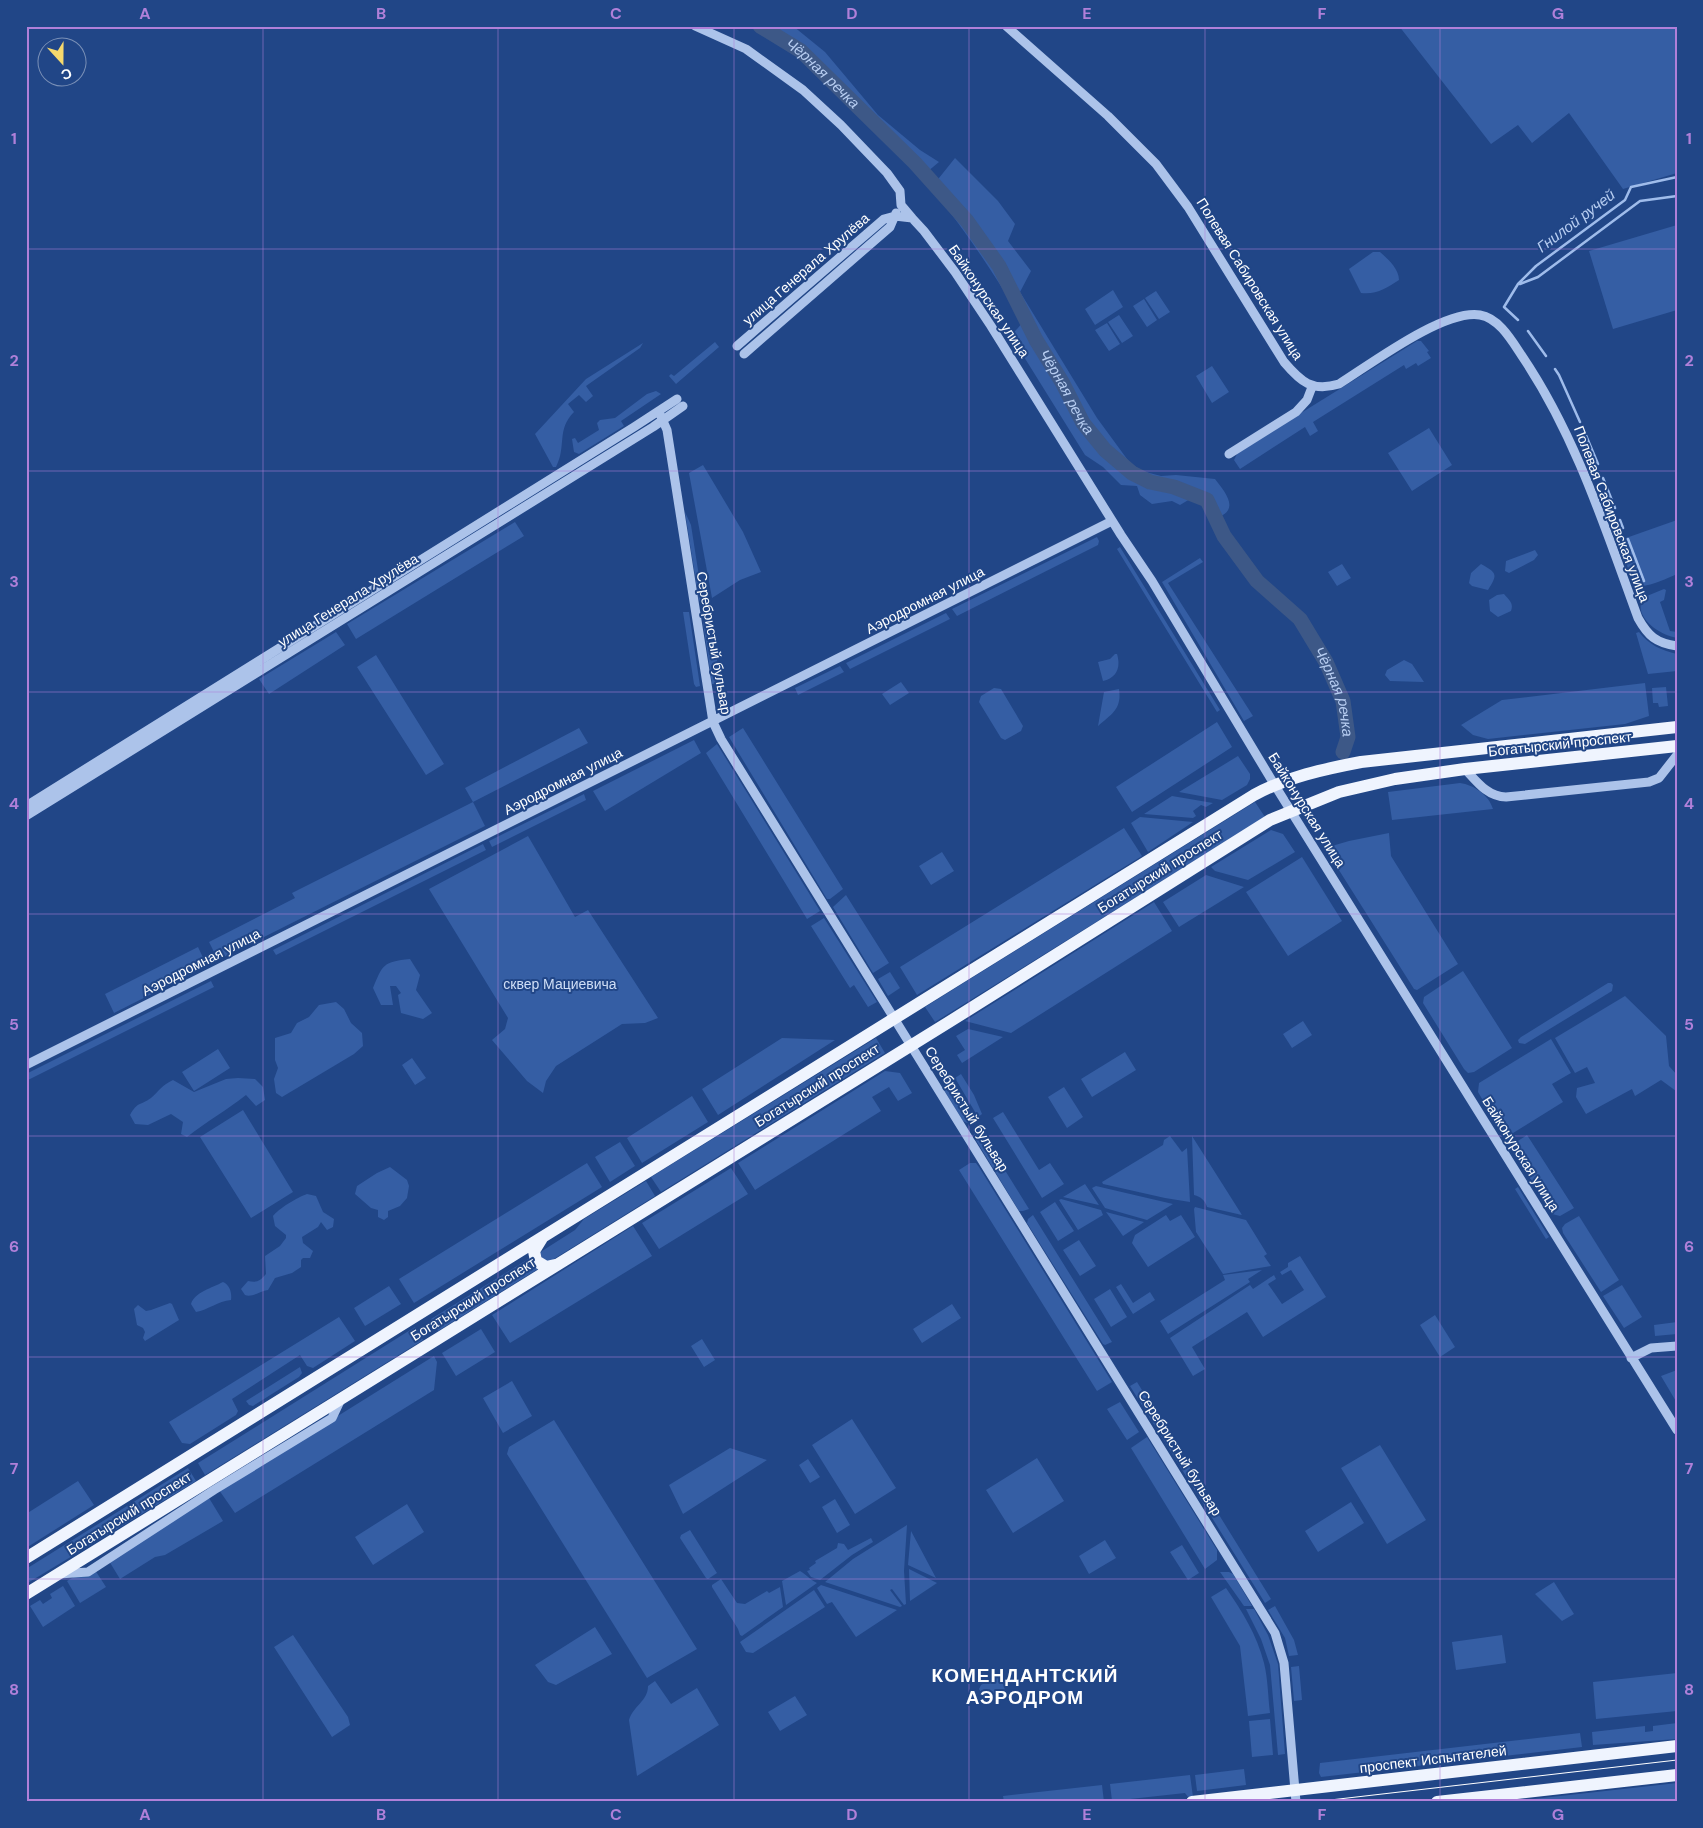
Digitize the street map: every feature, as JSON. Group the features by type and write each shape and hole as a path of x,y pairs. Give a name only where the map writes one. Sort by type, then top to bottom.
{"main road":[{"name":"Богатырский проспект","path":"26,1558 894,1017 1274,784 1331,768 1361,762 1677,727"},
{"name":"Богатырский проспект","path":"26,1594 561,1263 1270,820 1339,792 1367,784 1465,769 1677,746"},
{"path":"543,1236 534,1251 536,1261 546,1267 561,1263"},
{"name":"проспект Испытателей","path":"1192,1802 1295,1796 1677,1746"},
{"path":"1437,1802 1677,1775"}],"street":[{"name":"Байконурская улица","path":"695,26 746,49 803,90 887,172 900,191 901,204 924,231 960,280 1152,581 1274,784 1677,1430"},
{"name":"Полевая Сабировская улица","path":"1006,26 1108,116 1156,164 1188,207 1284,362 1293,373 1312,387 1326,388 1339,384 1423,331 1456,317 1480,315 1497,324 1506,333 1534,374 1568,435 1586,476 1638,618 1644,629 1653,638 1668,645 1677,646"},
{"path":"901,204 898,216 912,218"},
{"name":"улица Генерала Хрулёва","path":"737,346 884,219 898,216"},
{"name":"улица Генерала Хрулёва","path":"744,354 890,227 898,216"},
{"path":"1229,454 1296,412 1307,400 1312,387"},
{"name":"улица Генерала Хрулёва","path":"26,806 659,412 680,403 664,420 26,816"},
{"name":"Серебристый бульвар","path":"659,412 667,430 713,722 726,747 1275,1633 1284,1663 1295,1796"},
{"name":"Аэродромная улица","path":"26,1065 1112,521"},
{"path":"1465,769 1488,792 1498,797 1506,798 1649,782 1660,778 1677,755"},
{"path":"1632,1358 1651,1348 1677,1346"}],"green space":[{"path":"765,26 793,26 825,52 878,115 920,150 939,162 927,172 803,50"},
{"path":"1399,26 1677,26 1677,173 1623,189 1569,113 1532,143 1518,125 1491,144"},
{"path":"955,158 998,201 1015,224 1008,241 1031,271 1020,292 1097,418 1130,463 1142,471 1161,476 1176,475 1215,479 1229,501 1228,511 1223,515 1215,518 1210,514 1204,501 1190,499 1180,505 1172,501 1152,504 1140,495 1137,486 1121,485 1103,467 1085,455 1011,336 1023,322 980,254 931,188"},
{"path":"1677,225 1677,310 1613,329 1589,251"},
{"path":"1373,252 1380,252 1390,261 1399,276 1399,280 1376,292 1361,293 1349,269"},
{"path":"1113,290 1123,307 1095,325 1085,309"},
{"path":"1156,291 1170,312 1159,319 1145,298"},
{"path":"1144,299 1157,320 1147,327 1133,306"},
{"path":"1119,315 1133,336 1122,343 1108,322"},
{"path":"1107,323 1120,344 1109,351 1095,330"},
{"path":"1417,341 1421,341 1429,351 1427,352 1431,358 1418,366 1416,363 1406,369 1404,365 1313,422 1318,431 1310,436 1305,427 1240,469 1234,460 1238,452"},
{"path":"715,342 719,347 676,384 669,376 671,374 674,376"},
{"path":"643,343 640,348 586,386 593,396 586,402 579,395 568,404 574,412 565,425 559,459 556,467 553,467 535,434 586,379"},
{"path":"1212,366 1229,392 1212,403 1196,376"},
{"path":"656,391 661,394 621,421 624,426 579,454 574,452 572,439 575,438 578,443 599,430 597,423 600,420 615,418 647,394"},
{"path":"1429,428 1452,465 1412,491 1388,453"},
{"path":"703,465 743,532 761,572 740,580 712,598 689,473"},
{"path":"685,512 691,525 703,602 699,601"},
{"path":"1677,520 1677,574 1649,585 1633,584 1621,543 1626,538"},
{"path":"515,522 524,536 356,639 347,624"},
{"path":"1097,537 1098,545 957,616 952,609"},
{"path":"1120,547 1220,710 1217,712 1117,549"},
{"path":"1535,550 1538,555 1534,560 1509,573 1505,571 1506,561"},
{"path":"1200,558 1203,562 1168,583 1253,716 1244,721 1162,582"},
{"path":"1342,564 1351,578 1337,586 1328,572"},
{"path":"1481,564 1494,574 1488,590 1472,586 1469,583 1471,573"},
{"path":"1664,589 1666,590 1664,600 1660,602 1670,631 1677,632 1677,638 1656,630 1642,613 1642,598"},
{"path":"1504,594 1512,608 1511,611 1498,617 1490,611 1489,600 1497,595"},
{"path":"683,612 689,612 700,686 696,687 694,684"},
{"path":"946,613 950,619 850,669 846,663"},
{"path":"706,620 707,625 712,625 719,683 712,684 703,622"},
{"path":"336,632 345,645 269,694 259,679"},
{"path":"1639,632 1656,646 1677,654 1677,671 1648,674 1636,633"},
{"path":"1117,654 1118,659 1117,671 1108,680 1103,681 1098,662 1110,659"},
{"path":"376,655 444,764 426,775 357,667"},
{"path":"1404,660 1412,664 1424,682 1390,681 1385,675 1387,670"},
{"path":"840,666 844,672 798,695 795,688"},
{"path":"901,682 909,693 890,705 882,694"},
{"path":"1645,683 1649,716 1625,724 1488,739 1473,735 1461,725 1502,700"},
{"path":"1666,687 1668,706 1659,707 1658,703 1653,703 1652,688"},
{"path":"994,688 1001,689 1023,726 1021,731 1005,740 1001,738 979,702 981,696"},
{"path":"1119,689 1119,702 1115,711 1098,726 1104,692"},
{"path":"1217,722 1232,747 1132,812 1116,787"},
{"path":"579,728 588,743 473,802 465,788"},
{"path":"743,728 843,889 830,899 827,899 729,737"},
{"path":"694,740 701,753 605,811 593,791"},
{"path":"717,744 820,911 807,919 706,753"},
{"path":"1238,756 1250,774 1247,785 1222,800 1179,792"},
{"path":"1460,783 1480,791 1488,799 1493,809 1392,820 1388,792"},
{"path":"584,794 586,800 492,847 489,841"},
{"path":"1172,796 1213,803 1206,807 1201,805 1193,811 1196,816 1193,818 1144,814"},
{"path":"473,802 485,826 218,960 209,942 295,898 292,893"},
{"path":"1255,802 1265,817 935,1022 925,1007"},
{"path":"1140,817 1193,822 1148,852 1131,823"},
{"path":"1124,828 1142,856 917,995 900,967"},
{"path":"1271,830 1283,834 1295,852 1248,880 1215,871 1211,867"},
{"path":"1389,833 1391,856 1458,964 1417,990 1414,989 1325,848"},
{"name":"сквер Мациевича","path":"528,836 575,917 588,910 658,1018 645,1023 622,1024 556,1066 546,1081 543,1093 527,1081 492,1040 505,1029 508,1018 429,889"},
{"path":"483,844 486,850 276,955 273,950"},
{"path":"942,852 954,871 931,885 919,866"},
{"path":"1302,857 1342,921 1288,956 1246,892"},
{"path":"1206,875 1244,887 1179,927 1163,902"},
{"path":"846,895 889,963 873,973 833,907"},
{"path":"1154,902 1172,931 1011,1033 965,1021"},
{"path":"824,918 877,1002 868,1007 854,985 850,988 811,926"},
{"path":"198,947 207,966 114,1013 105,994"},
{"path":"410,959 420,975 416,990 432,1013 423,1019 401,1013 398,995 401,993 396,986 390,986 393,1005 381,1005 373,988 385,966 394,961"},
{"path":"1463,971 1512,1048 1474,1072 1468,1073 1423,1003 1424,997"},
{"path":"890,972 900,988 888,996 878,979"},
{"path":"211,981 214,987 26,1081 26,1074"},
{"path":"1608,983 1613,985 1612,991 1525,1044 1519,1043 1518,1040 1521,1037"},
{"path":"1625,996 1666,1036 1669,1066 1677,1075 1677,1090 1661,1080 1635,1096 1632,1089 1586,1114 1576,1097 1577,1088 1595,1083 1587,1067 1575,1073 1555,1038"},
{"path":"336,1002 344,1009 351,1023 362,1033 363,1046 354,1054 282,1097 276,1093 274,1079 278,1068 275,1060 275,1038 291,1033 297,1023 309,1017 319,1005"},
{"path":"1303,1021 1312,1035 1292,1048 1283,1034"},
{"path":"968,1029 1003,1037 962,1063 957,1055 965,1050 956,1036"},
{"path":"782,1038 835,1040 718,1115 702,1089"},
{"path":"876,1038 885,1053 661,1192 651,1177"},
{"path":"1551,1039 1571,1073 1552,1084 1563,1102 1505,1138 1478,1092 1479,1083"},
{"path":"218,1049 230,1068 194,1091 182,1072"},
{"path":"1125,1052 1136,1070 1092,1097 1081,1079"},
{"path":"412,1058 426,1078 415,1085 402,1065"},
{"path":"885,1071 900,1073 912,1093 898,1101 889,1087 872,1097 881,1111 755,1190 738,1163"},
{"path":"961,1074 974,1095 982,1114 978,1117 955,1078"},
{"path":"226,1079 255,1079 263,1087 265,1100 256,1106 246,1095 187,1137 181,1134 183,1122 171,1114 148,1125 135,1124 130,1115 137,1106 151,1098 163,1086 173,1080 194,1092"},
{"path":"950,1082 973,1119 967,1123 963,1121 942,1087"},
{"path":"1064,1087 1083,1117 1067,1128 1048,1097"},
{"path":"692,1096 708,1122 642,1163 627,1138"},
{"path":"243,1110 293,1192 251,1218 200,1137"},
{"path":"1003,1112 1039,1170 1050,1163 1064,1184 1042,1198 993,1118"},
{"path":"980,1130 1029,1209 1019,1211 974,1137 974,1133"},
{"path":"1527,1135 1574,1208 1560,1216 1552,1214 1510,1146"},
{"path":"1170,1136 1182,1152 1187,1148 1190,1202 1103,1184 1102,1182 1163,1145 1164,1140"},
{"path":"1192,1136 1242,1215 1207,1207 1202,1199 1194,1195"},
{"path":"620,1142 635,1166 610,1182 595,1157"},
{"path":"587,1163 602,1187 414,1303 399,1279"},
{"path":"970,1163 976,1163 979,1167 1112,1382 1097,1391 959,1170"},
{"path":"390,1167 407,1180 409,1186 407,1198 400,1206 388,1211 388,1217 384,1220 378,1217 378,1210 371,1208 355,1194 357,1186"},
{"path":"731,1168 748,1194 659,1249 642,1223"},
{"path":"646,1181 655,1196 549,1262 543,1261 540,1253 542,1251 575,1230 584,1219"},
{"path":"1085,1184 1099,1205 1063,1197"},
{"path":"1096,1186 1173,1204 1147,1220 1105,1208 1092,1188"},
{"path":"1518,1187 1549,1237 1546,1239 1515,1189"},
{"path":"307,1194 316,1196 323,1212 334,1219 333,1227 327,1230 321,1222 318,1227 302,1237 303,1243 313,1251 310,1258 303,1258 301,1260 301,1267 292,1273 275,1278 268,1290 250,1296 245,1295 241,1289 248,1281 258,1281 266,1274 265,1256 280,1246 286,1238 286,1235 275,1226 273,1216 288,1204"},
{"path":"1059,1200 1101,1210 1103,1215 1078,1230"},
{"path":"1055,1202 1074,1231 1058,1241 1040,1212"},
{"path":"1195,1207 1246,1220 1267,1254 1264,1256 1271,1266 1223,1274 1196,1232"},
{"path":"1106,1212 1144,1222 1123,1236"},
{"path":"1033,1215 1112,1342 1103,1344 1027,1223 1028,1219"},
{"path":"1166,1215 1170,1221 1181,1215 1195,1237 1148,1267 1132,1243 1135,1235"},
{"path":"1579,1216 1619,1280 1601,1292 1563,1233 1562,1228 1565,1224"},
{"path":"633,1226 652,1256 510,1343 492,1315"},
{"path":"1079,1240 1096,1266 1080,1276 1063,1250"},
{"path":"1300,1256 1326,1297 1263,1337 1247,1312 1192,1347 1205,1369 1193,1376 1170,1338 1250,1285 1253,1289 1274,1275 1276,1279 1268,1284 1282,1304 1304,1290 1291,1270 1282,1275 1280,1272 1288,1267 1288,1263"},
{"path":"530,1258 538,1269 438,1331 431,1319"},
{"path":"1262,1270 1248,1279 1250,1282 1168,1334 1160,1321 1225,1280 1223,1275"},
{"path":"223,1282 230,1290 231,1300 196,1312 191,1304 196,1296"},
{"path":"1121,1284 1133,1303 1150,1292 1155,1300 1133,1314 1116,1287"},
{"path":"1622,1285 1642,1317 1624,1328 1603,1296"},
{"path":"389,1286 401,1304 365,1326 354,1308"},
{"path":"1110,1289 1127,1317 1111,1327 1094,1299"},
{"path":"170,1303 179,1320 145,1341 143,1338 145,1332 143,1328 137,1325 134,1309 138,1305 146,1311"},
{"path":"952,1304 961,1318 922,1343 913,1329"},
{"path":"1435,1315 1455,1347 1440,1357 1420,1325"},
{"path":"339,1317 355,1341 313,1368 307,1366 300,1355 232,1399 238,1411 236,1415 190,1444 182,1443 169,1422"},
{"path":"1677,1322 1677,1334 1655,1336 1654,1325"},
{"path":"415,1327 423,1340 205,1475 198,1463"},
{"path":"481,1329 495,1352 456,1376 442,1353"},
{"path":"702,1339 715,1360 704,1367 691,1346"},
{"path":"434,1356 437,1362 434,1390 235,1513 219,1490"},
{"path":"300,1367 302,1373 299,1377 253,1406 249,1405 246,1401"},
{"path":"1677,1370 1677,1403 1661,1376"},
{"path":"512,1381 532,1416 503,1433 483,1398"},
{"path":"1137,1382 1271,1599 1265,1603 1130,1386"},
{"path":"1120,1402 1139,1432 1127,1440 1107,1409"},
{"path":"852,1419 896,1488 855,1514 812,1445"},
{"path":"554,1420 697,1649 647,1678 507,1454 509,1447"},
{"path":"1147,1437 1217,1550 1217,1560 1205,1569 1131,1448"},
{"path":"1380,1445 1426,1520 1387,1544 1341,1468"},
{"path":"730,1448 767,1460 683,1514 669,1485"},
{"path":"1037,1458 1064,1501 1013,1533 986,1490"},
{"path":"808,1459 820,1477 810,1483 799,1465"},
{"path":"188,1468 196,1481 26,1584 26,1569"},
{"path":"78,1481 94,1505 26,1548 26,1514"},
{"path":"209,1498 223,1521 165,1555 155,1557 120,1579 109,1561"},
{"path":"835,1499 850,1525 837,1533 822,1507"},
{"path":"1351,1502 1364,1523 1318,1552 1305,1531"},
{"path":"407,1504 424,1532 373,1565 355,1537"},
{"path":"907,1525 904,1571 906,1604 904,1605 892,1589 890,1590 902,1606 900,1607 825,1582 853,1559"},
{"path":"690,1530 717,1573 708,1579 680,1538 681,1535"},
{"path":"911,1531 936,1578 908,1565"},
{"path":"871,1538 873,1542 852,1555 820,1580 811,1577 807,1571 816,1563 815,1561 837,1548 838,1543 844,1544 848,1550"},
{"path":"1105,1540 1116,1558 1089,1574 1079,1556"},
{"path":"1182,1545 1199,1573 1188,1580 1170,1552"},
{"path":"909,1569 937,1583 910,1601"},
{"path":"95,1570 106,1587 80,1603 67,1581 77,1575"},
{"path":"800,1571 817,1583 786,1605 782,1581"},
{"path":"1220,1572 1233,1574 1252,1606 1244,1606"},
{"path":"721,1579 737,1603 745,1604 767,1591 769,1593 780,1587 783,1607 742,1636 712,1587"},
{"path":"1554,1582 1574,1614 1562,1621 1535,1594"},
{"path":"821,1585 897,1610 856,1637 832,1602 827,1604 817,1588"},
{"path":"63,1586 75,1606 43,1627 30,1606 40,1600 43,1604 52,1598 50,1594"},
{"path":"1226,1588 1238,1605 1261,1653 1266,1675 1270,1713 1248,1716 1240,1646 1211,1597"},
{"path":"814,1590 825,1607 753,1653 746,1652 740,1642"},
{"path":"1275,1606 1294,1640 1298,1655 1289,1656 1285,1638 1268,1610"},
{"path":"1246,1609 1254,1609 1268,1635 1278,1664 1285,1754 1278,1755 1270,1665 1261,1639"},
{"path":"595,1627 612,1654 556,1685 548,1682 535,1665"},
{"path":"293,1635 348,1717 350,1725 332,1737 274,1647"},
{"path":"1502,1635 1506,1663 1456,1670 1452,1642"},
{"path":"1299,1666 1302,1700 1294,1701 1291,1667"},
{"path":"1677,1673 1677,1711 1596,1719 1593,1682"},
{"path":"995,1677 1003,1683 1005,1693 1001,1696 982,1694 979,1689 981,1685"},
{"path":"655,1681 671,1704 697,1688 719,1725 637,1776 629,1720 646,1696 648,1686"},
{"path":"795,1696 807,1715 780,1731 768,1712"},
{"path":"1270,1719 1273,1755 1252,1757 1249,1721"},
{"path":"1677,1723 1677,1739 1593,1745 1592,1732 1645,1726 1645,1732 1653,1731 1653,1726"},
{"path":"1580,1733 1582,1747 1321,1777 1319,1773 1320,1763"},
{"path":"1244,1769 1246,1785 1197,1791 1195,1775"},
{"path":"1190,1775 1193,1797 1188,1797 1185,1793 1112,1801 1110,1784"},
{"path":"1677,1783 1677,1802 1507,1802"},
{"path":"1102,1785 1104,1802 1004,1802 1003,1796"}],"waterway":[{"name":"Чёрная речка","path":"760,26 801,51 915,163 967,221 999,266 1036,340 1062,382 1083,423 1105,450 1132,473 1150,482 1174,487 1207,500 1224,536 1257,581 1300,619 1326,662 1343,701 1348,737 1343,752"},
{"name":"Гнилой ручей","path":"1518,320 1504,307 1518,284 1536,266 1625,200 1631,187 1677,177"},
{"path":"1520,284 1538,277 1640,201 1677,196"},
{"path":"1528,331 1546,356"},
{"path":"1555,369 1580,422"},
{"path":"1585,433 1598,464"},
{"path":"1603,478 1615,508"},
{"path":"1620,520 1623,528"},
{"path":"1628,539 1644,581"}],"tram line":[{"path":"1313,1802 1677,1760"}],"district":[{"name":"КОМЕНДАНТСКИЙ АЭРОДРОМ","path":"1025,1686"}]}
